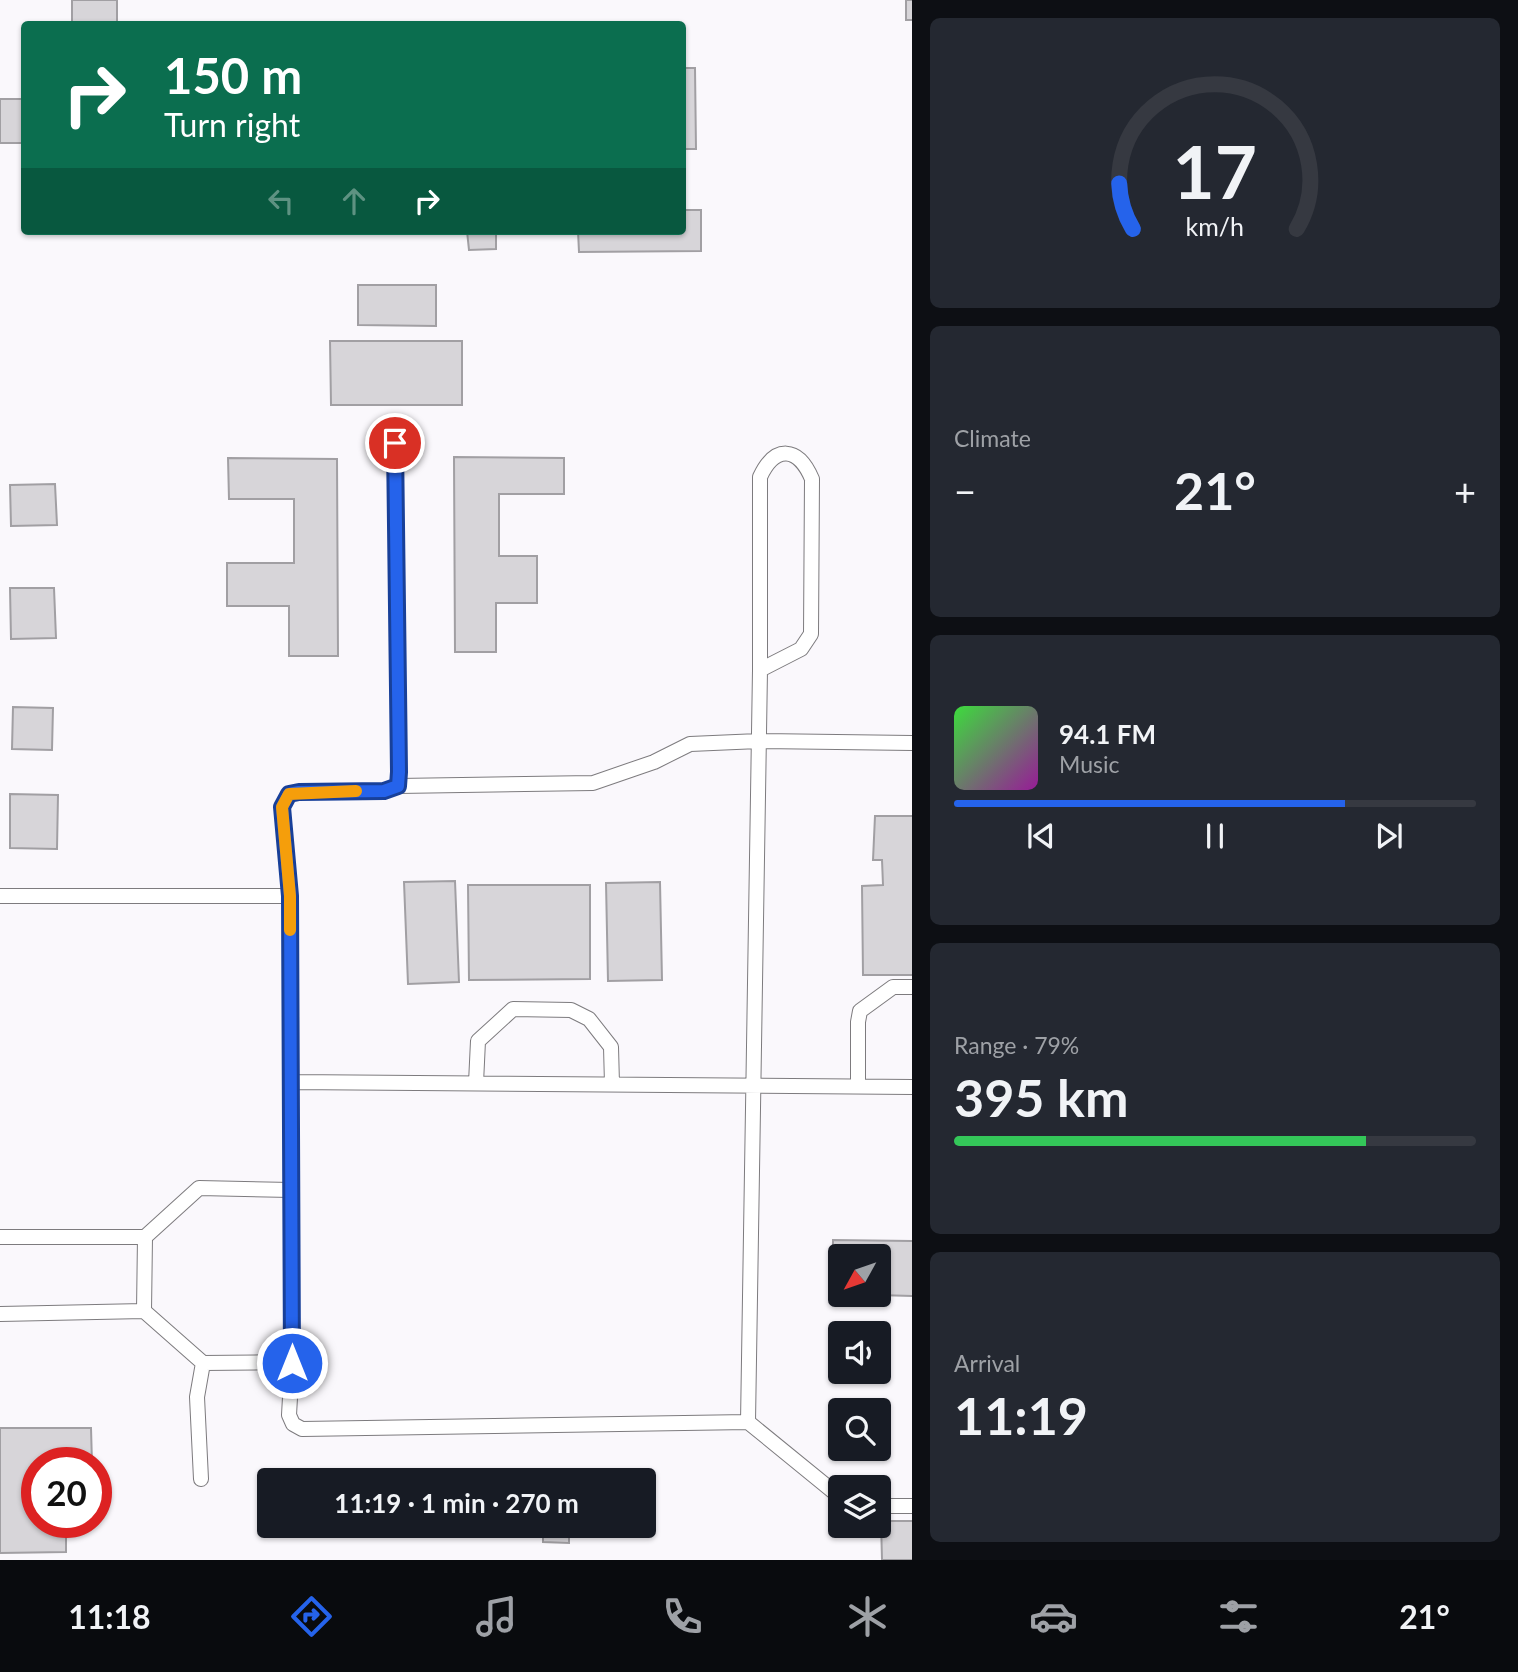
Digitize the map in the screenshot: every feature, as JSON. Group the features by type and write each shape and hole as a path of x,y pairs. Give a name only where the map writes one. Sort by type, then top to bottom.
{"lane":[{"path":"395,443 398,786"},
{"path":"748,1422 760,670 760,477 767,462 784,453 796,456 806,466 812,479 811,634 801,649 760,670"},
{"path":"828,1487 748,1422 302,1429 293,1424 289,1415 292,1363 290,896 282,807 289,794 299,792 384,791 398,786 593,783 654,762 690,744 759,741 912,743"},
{"path":"0,896 290,896"},
{"path":"858,1087 860,1011 893,987 912,987"},
{"path":"476,1083 478,1041 513,1009 571,1010 589,1019 611,1047 612,1084"},
{"path":"291,1082 912,1087"},
{"path":"0,1237 145,1237 199,1188 291,1190"},
{"path":"144,1311 145,1237"},
{"path":"0,1314 144,1311 203,1363 292,1363"},
{"path":"201,1479 197,1397 203,1363"},
{"path":"891,1506 912,1506"}],"building":[{"path":"72,0 117,0 117,21 72,21"},
{"path":"906,0 912,0 912,20 906,20"},
{"path":"686,68 695,68 696,149 686,149"},
{"path":"0,99 21,99 21,143 0,143"},
{"path":"686,210 701,210 701,251 579,252 578,235 686,235"},
{"path":"467,235 496,235 496,249 469,250"},
{"path":"358,285 436,285 436,326 358,325"},
{"path":"330,341 462,341 462,405 331,405"},
{"path":"454,457 564,458 564,494 499,494 499,556 537,556 537,603 496,603 496,652 455,652"},
{"path":"228,458 337,459 338,656 289,656 289,606 227,606 227,563 294,563 294,499 229,499"},
{"path":"55,484 57,525 11,526 10,485"},
{"path":"10,588 54,588 56,638 11,639"},
{"path":"13,707 53,708 52,750 12,749"},
{"path":"10,794 58,795 57,849 10,848"},
{"path":"875,816 912,816 912,975 863,975 862,886 883,885 882,860 873,860"},
{"path":"455,881 459,982 408,984 404,882"},
{"path":"660,882 662,980 608,981 606,883"},
{"path":"468,885 590,885 590,979 469,980"},
{"path":"833,1240 912,1241 912,1296 891,1295 891,1244 833,1244"},
{"path":"0,1428 91,1428 92,1447 21,1447 21,1538 66,1538 66,1552 0,1553"},
{"path":"891,1521 912,1521 912,1560 882,1560 881,1538 891,1538"},
{"path":"543,1538 569,1538 569,1543 543,1542"}],"slow traffic":[{"path":"290,930 290,896 282,807 289,794 356,791"}],"route":[{"path":"292,1363 290,896 282,807 289,794 299,792 384,791 398,786 395,443"}]}
